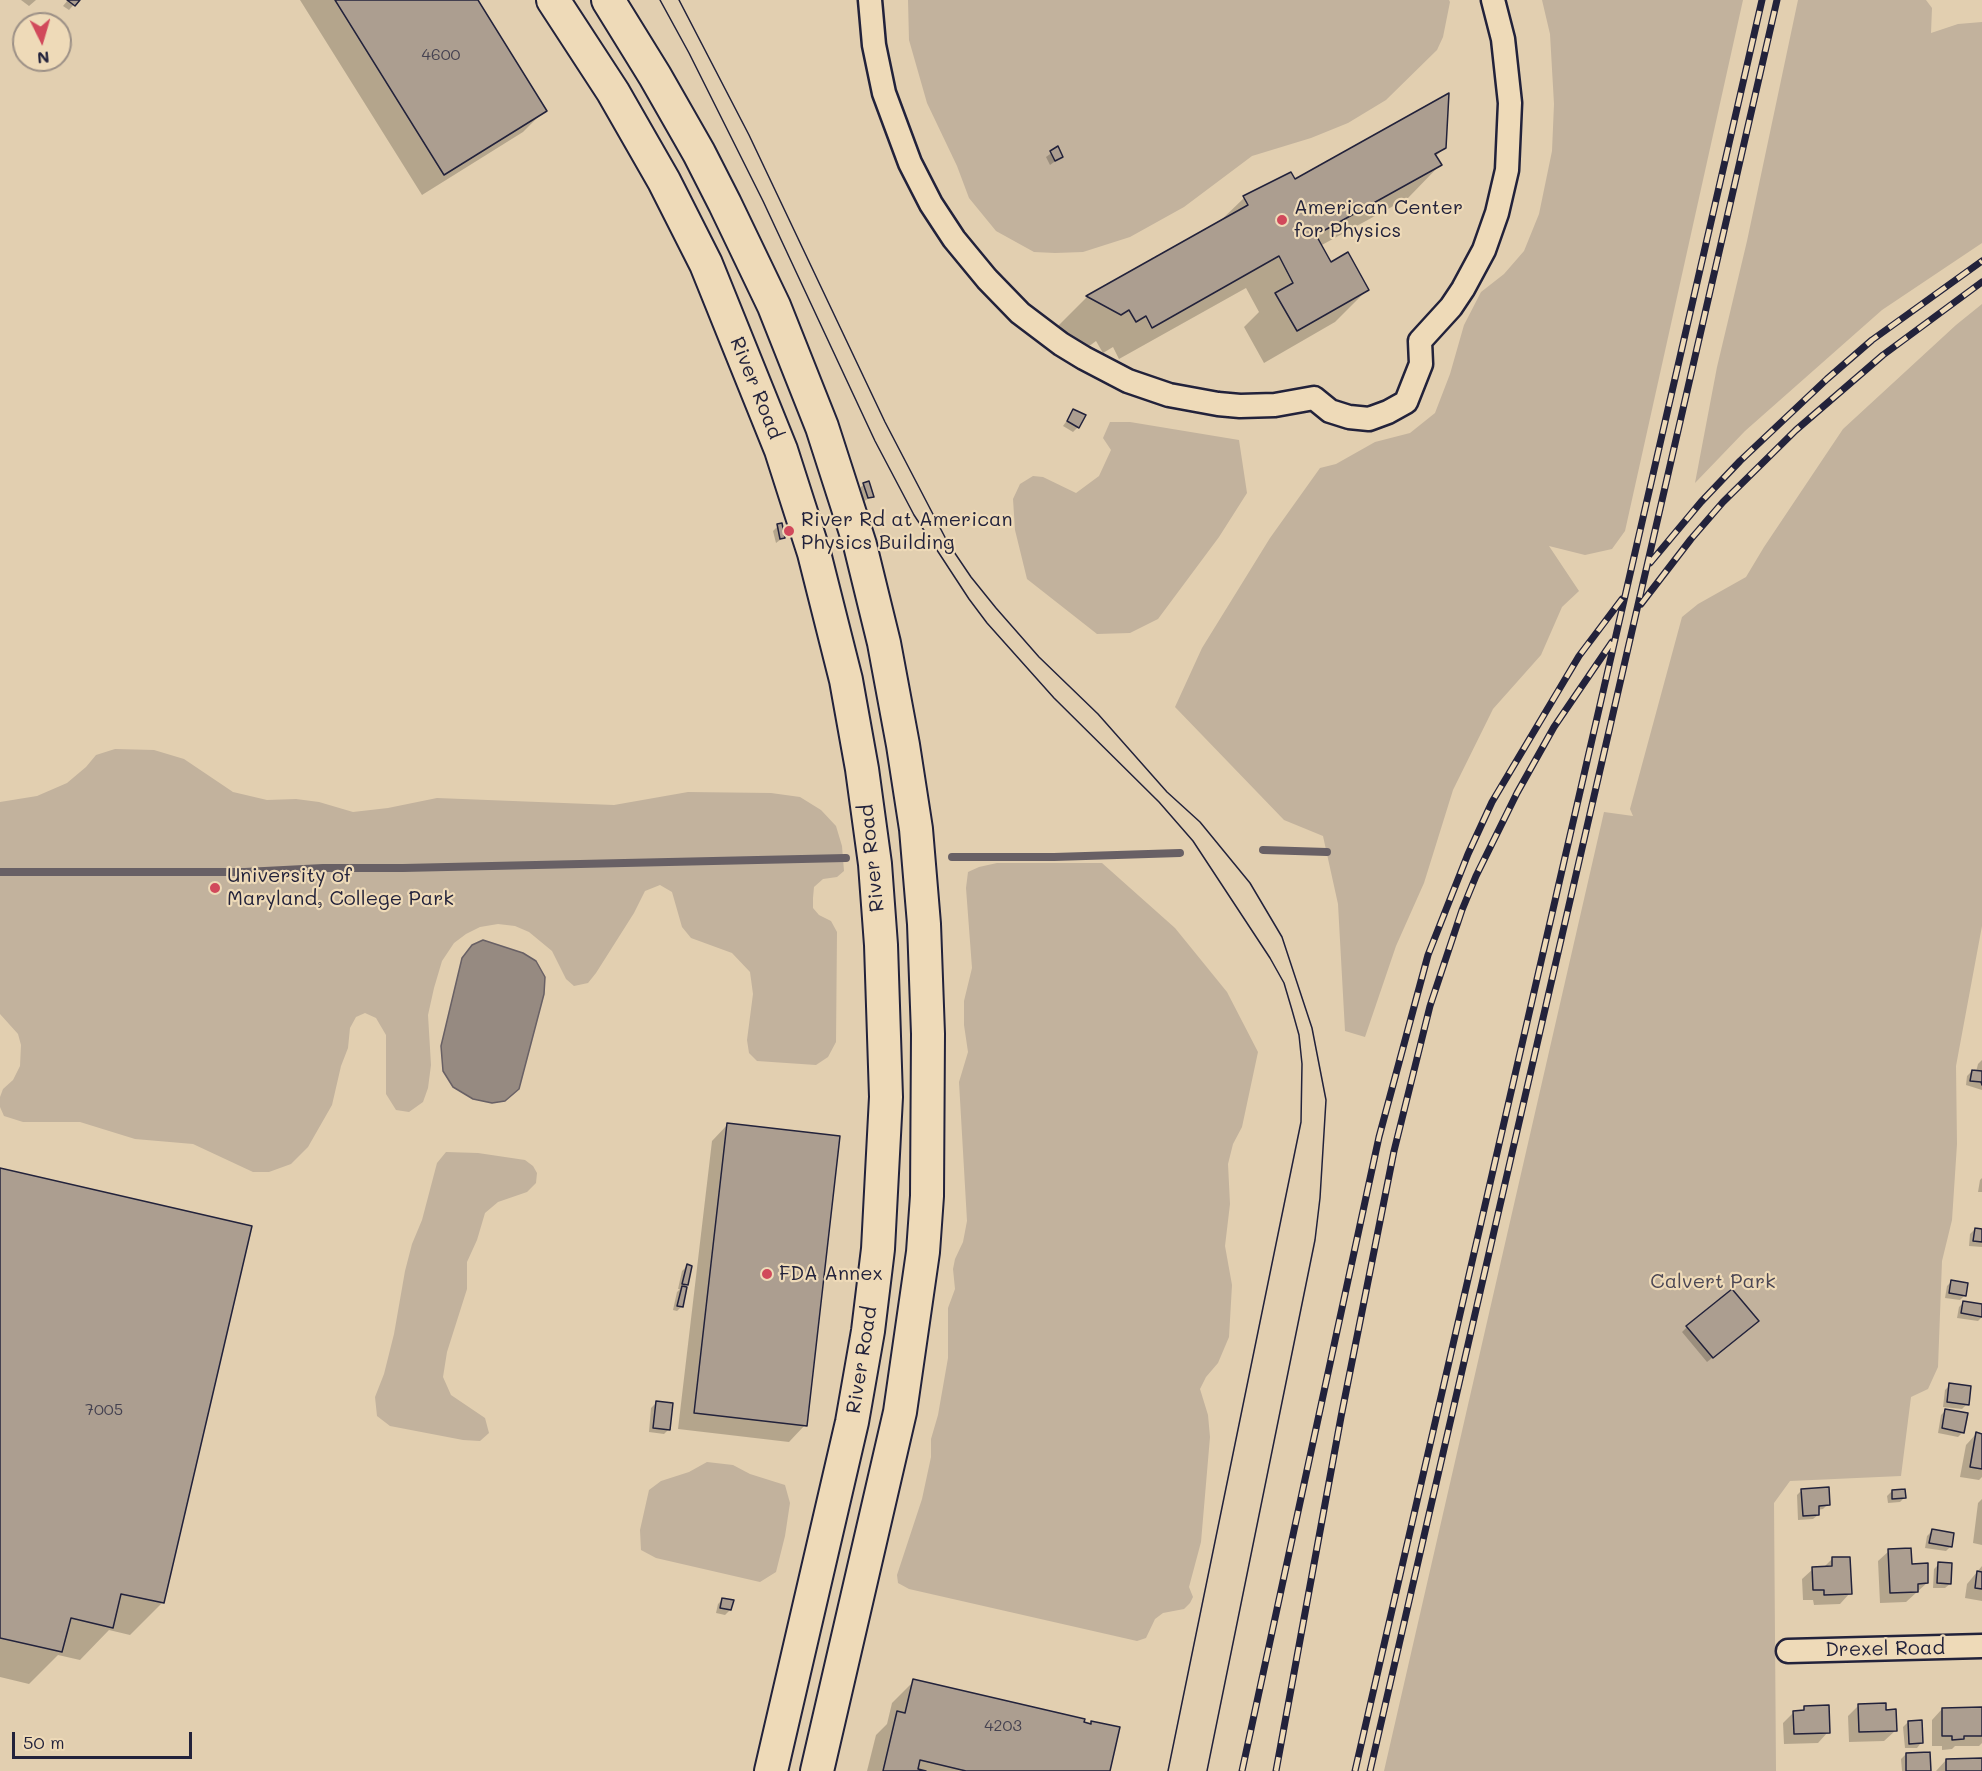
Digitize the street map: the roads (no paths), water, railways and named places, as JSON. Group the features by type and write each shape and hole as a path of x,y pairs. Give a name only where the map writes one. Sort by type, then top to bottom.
{"street":[{"name":"River Road","path":"553,0 614,92 669,191 706,264 781,450 814,553 846,680 862,769 875,864 886,1097 878,1249 868,1331 852,1422 771,1771"},
{"path":"608,0 655,76 725,204 774,306 822,427 860,545 884,643 916,829 924,924 928,1034 927,1185 923,1252 900,1412 818,1771"},
{"path":"870,0 874,45 884,93 910,164 931,204 954,239 987,279 1020,313 1084,358 1128,381 1169,394 1209,403 1240,406 1275,405 1314,398 1330,411 1349,417 1369,419 1406,402 1421,364 1419,341 1451,306 1468,280 1484,250 1497,213 1507,170 1510,103 1504,48 1493,0"},
{"name":"Drexel Road","path":"1788,1651 1982,1646"}],"waterway":[{"path":"1263,850 1327,852"},
{"path":"952,857 1180,853"},
{"path":"0,872 245,872 323,868 846,858"}],"tram line":[{"path":"660,0 763,201 875,441 914,515 987,623 1054,698 1159,802 1193,841 1270,958 1284,983 1292,1010 1299,1035 1302,1064 1301,1122 1168,1771"},
{"path":"679,0 749,135 885,422 948,543 971,577 1039,657 1098,714 1167,792 1200,822 1250,883 1282,937 1312,1028 1326,1100 1315,1240 1207,1771"}],"railway":[{"path":"1355,1771 1762,0"},
{"path":"1370,1771 1777,0"},
{"path":"1650,563 1701,502 1740,461 1827,379 1872,340 1982,261"},
{"path":"1641,604 1723,502 1796,430 1883,355 1982,282"},
{"path":"1242,1771 1379,1137 1428,955 1468,854 1492,802 1579,656 1622,599"},
{"path":"1276,1771 1341,1417 1394,1151 1430,1006 1462,910 1517,793 1554,727 1612,642"}],"place":[{"name":"American Center for Physics","path":"1282,220"},
{"name":"River Rd at American Physics Building","path":"789,531"},
{"name":"University of Maryland, College Park","path":"215,888"},
{"name":"FDA Annex","path":"767,1274"}],"park label":[{"name":"Calvert Park","path":"1713,1282"}]}
